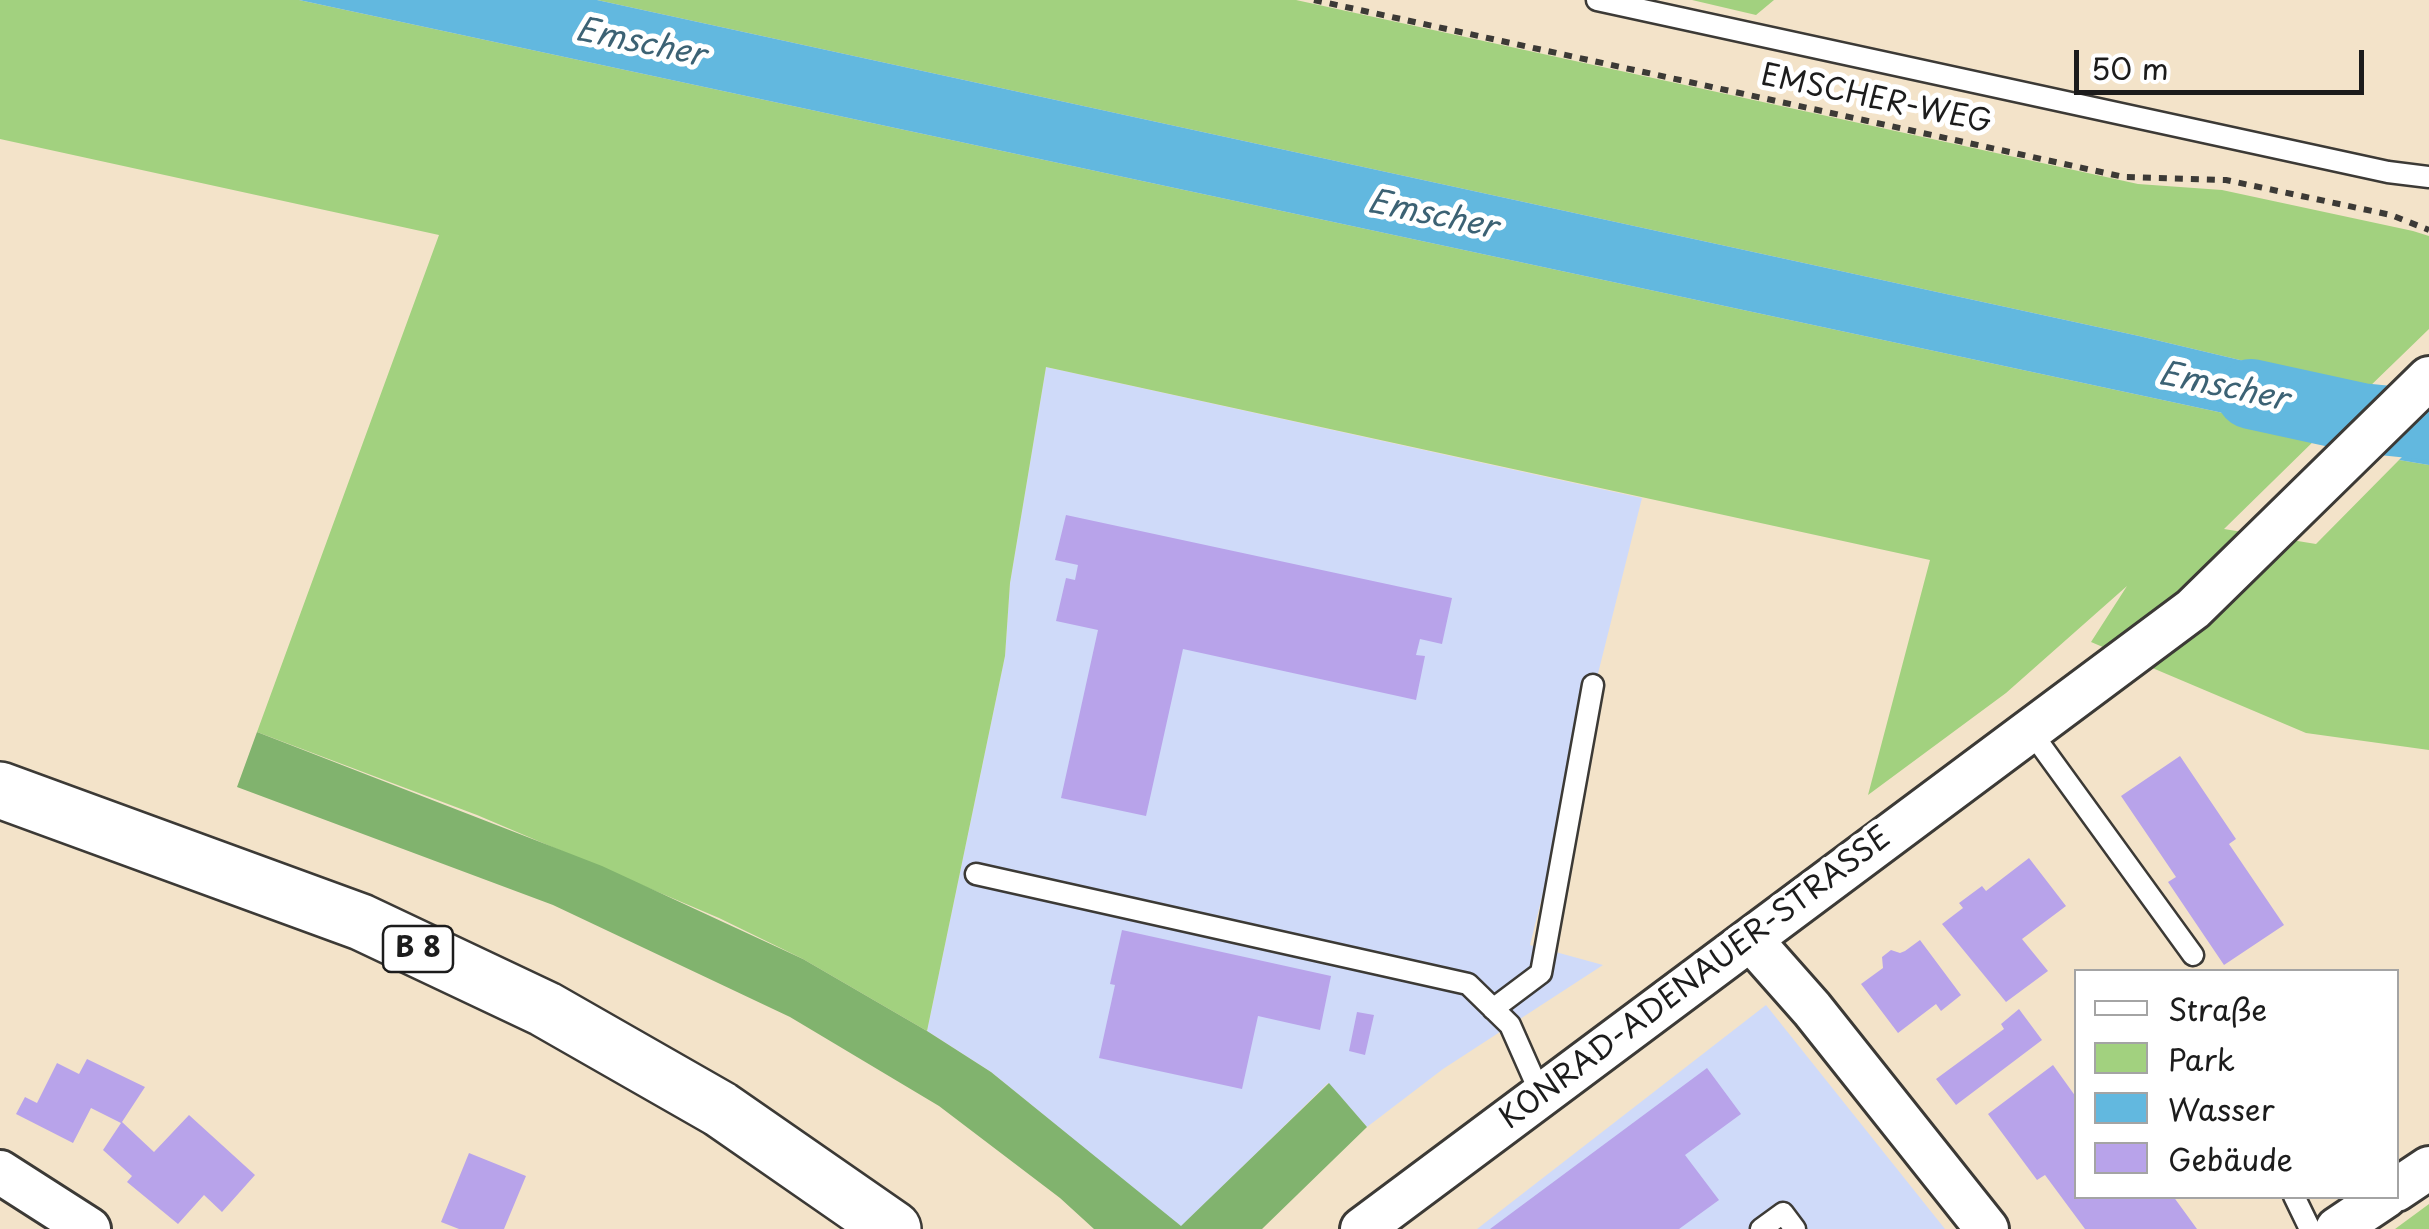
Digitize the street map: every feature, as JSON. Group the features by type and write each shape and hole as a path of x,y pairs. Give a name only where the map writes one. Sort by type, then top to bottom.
{"main road":[{"name":"B 8","path":"0,790 361,922 545,1010 720,1109 894,1229"}],"street":[{"name":"KONRAD-ADENAUER-STRASSE","path":"1362,1229 2192,609 2429,378"},
{"path":"1752,940 1812,1009 1987,1229"},
{"path":"2399,1188 2429,1168"},
{"path":"0,1172 89,1229"},
{"path":"2337,1229 2382,1199"}],"lane":[{"path":"1598,0 2332,160 2429,177"},
{"path":"1493,1009 1541,973 1594,685"},
{"path":"2029,728 2193,954"},
{"path":"976,874 1468,984 1510,1026 1541,1095"},
{"path":"2295,1199 2310,1229"},
{"path":"1761,1229 1782,1214 1795,1229"}],"path":[{"name":"EMSCHER-WEG","path":"1314,0 2124,178 2226,180 2391,215 2429,230"}],"shaded area":[{"path":"1046,367 1642,498 1530,945 1603,965 1443,1069 1367,1127 1328,1083 1181,1227 991,1072 927,1031 1005,656 1010,583"},
{"path":"1766,1005 1945,1229 1477,1229"}],"green space":[{"path":"0,0 299,0 2321,434 2224,529 2316,544 2399,460 2429,465 2429,750 2306,733 2091,642 2127,586 2006,693 1868,795 1930,560 1046,367 1010,583 1005,656 927,1031 803,959 719,918 477,815 257,732 439,235 0,139"},
{"path":"597,0 1296,0 2138,184 2222,190 2413,231 2429,236 2429,329 2366,390 2139,336"},
{"path":"1692,0 1774,0 1756,15"},
{"path":"257,732 602,866 803,959 991,1072 1181,1226 1329,1083 1367,1127 1262,1229 1094,1229 1060,1198 939,1106 790,1017 553,905 237,787"},
{"path":"2429,1204 2429,1229 2395,1229"}],"water":[{"path":"299,0 597,0 2139,336 2366,390 2321,434"},
{"path":"2429,430 2429,465 2399,460"}],"building":[{"path":"1066,515 1452,598 1442,644 1420,639 1416,655 1425,656 1416,700 1183,649 1146,816 1061,798 1098,630 1056,621 1066,578 1075,580 1078,565 1055,560"},
{"path":"2180,756 2236,839 2229,844 2284,925 2224,965 2168,882 2176,877 2121,796"},
{"path":"2029,858 2066,906 2022,939 2048,971 2006,1002 1942,924 1963,908 1959,903 1982,886 1986,891"},
{"path":"1122,930 1331,976 1320,1030 1258,1016 1242,1089 1099,1058"},
{"path":"1920,940 1961,995 1941,1011 1936,1004 1898,1033 1861,984 1883,968 1882,957 1891,950 1900,953"},
{"path":"2019,1009 2042,1040 1956,1105 1936,1079 2004,1029 2001,1024"},
{"path":"1357,1012 1374,1015 1365,1055 1349,1051"},
{"path":"87,1059 145,1087 122,1122 154,1152 189,1115 255,1175 222,1212 204,1195 178,1224 127,1182 132,1176 103,1150 121,1123 91,1108 73,1143 16,1114 25,1097 37,1103 57,1063 79,1074"},
{"path":"2053,1065 2074,1094 2074,1199 2175,1199 2197,1229 2085,1229 2045,1175 2037,1180 1988,1114"},
{"path":"1707,1068 1741,1114 1685,1155 1719,1200 1679,1229 1490,1229"},
{"path":"469,1153 526,1176 504,1229 459,1229 441,1222"}],"waterway":[{"name":"Emscher","path":"2251,394 2361,418 2429,425"}]}
